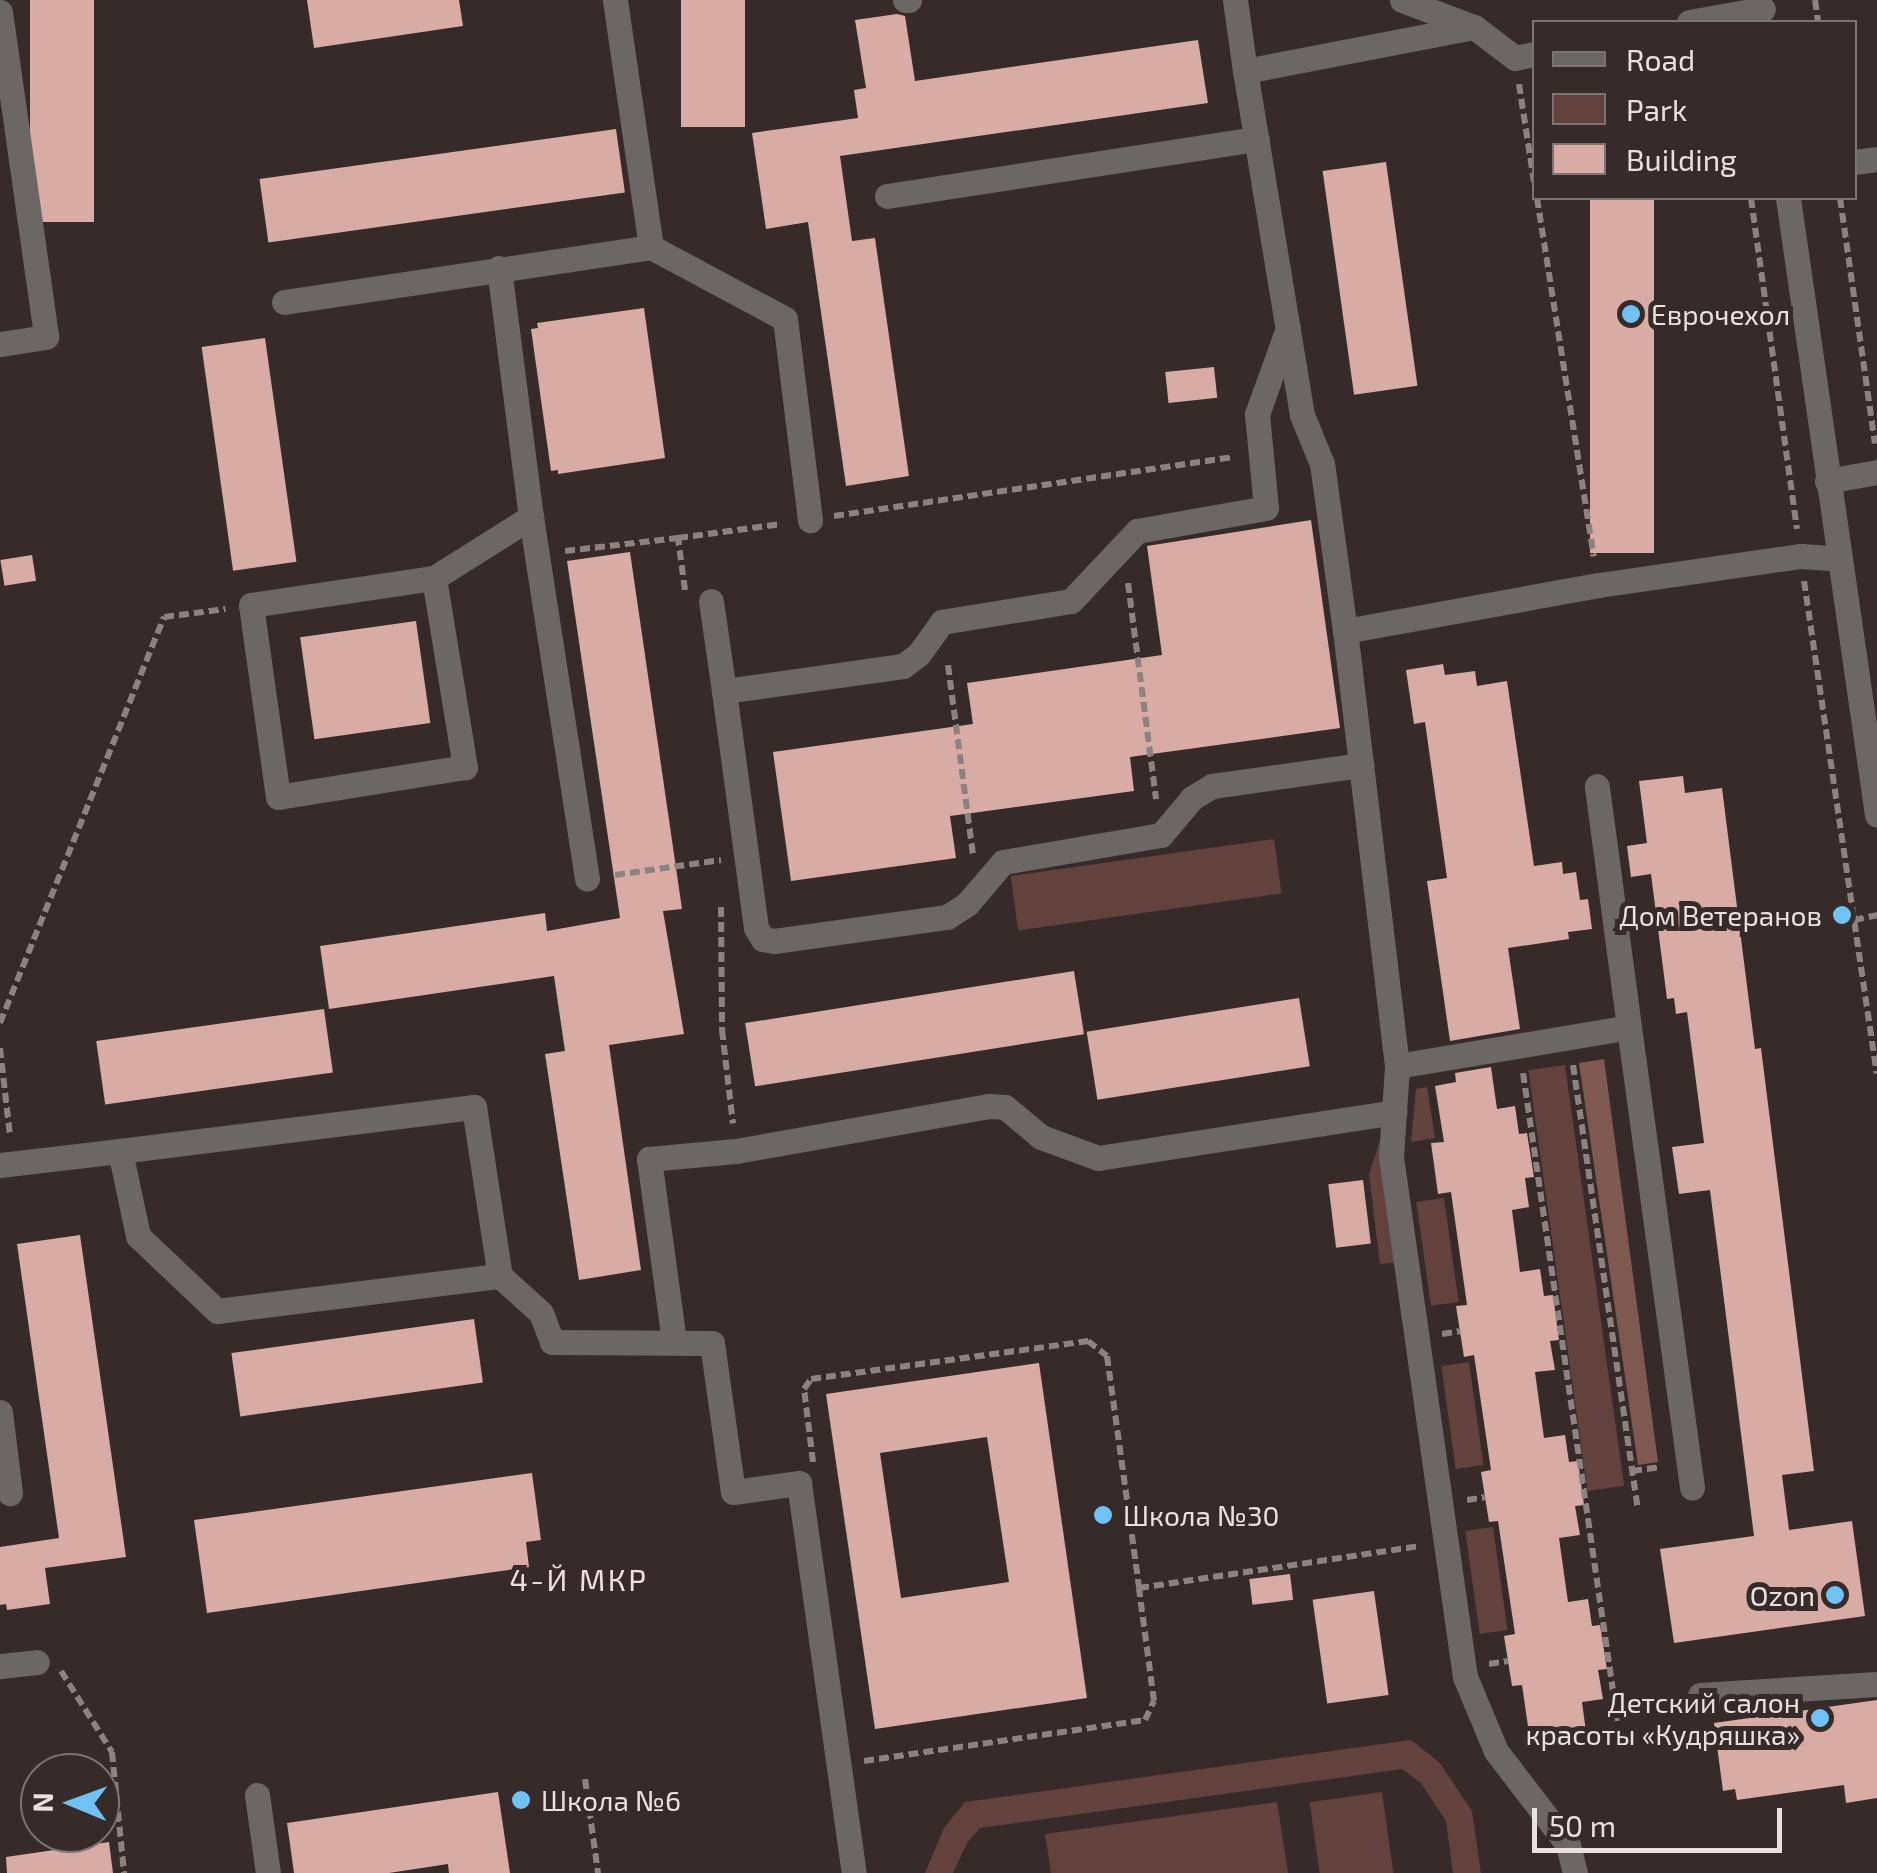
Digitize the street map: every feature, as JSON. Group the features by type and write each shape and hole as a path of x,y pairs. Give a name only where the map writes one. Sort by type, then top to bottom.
{"street":[{"path":"615,0 652,247"},
{"path":"1235,0 1302,416 1322,464 1345,631 1347,708 1362,765 1396,1066 1391,1157 1465,1678 1496,1751 1568,1846 1575,1873"},
{"path":"1402,0 1474,27 1525,56"},
{"path":"1702,20 1764,10"},
{"path":"0,12 46,337 0,344"},
{"path":"1245,71 1474,27"},
{"path":"886,196 1257,139"},
{"path":"1788,200 1877,815"},
{"path":"284,302 652,247 785,320 810,520"},
{"path":"499,268 531,517 588,879"},
{"path":"724,691 903,666 911,663 942,622 1071,601 1137,531 1266,508 1257,414 1288,328"},
{"path":"1828,481 1877,472"},
{"path":"434,578 465,767 278,796 251,605 434,578 531,517"},
{"path":"1345,631 1599,585 1800,556 1840,559"},
{"path":"711,600 756,928 763,939 774,941 948,917 958,913 994,869 1015,858 1161,835 1192,798 1212,786 1362,765"},
{"path":"1597,786 1692,1488"},
{"path":"1396,1066 1629,1027"},
{"path":"674,1341 649,1159 736,1151 988,1106 1005,1107 1041,1137 1098,1158 1394,1112"},
{"path":"6,1165 474,1107 500,1276 541,1313 552,1342 712,1343 733,1492 799,1482 854,1873"},
{"path":"120,1151 138,1236 216,1311 500,1276"},
{"path":"0,1412 10,1494"},
{"path":"0,1666 37,1662"},
{"path":"1700,1695 1877,1684"},
{"path":"257,1795 268,1873"}],"path":[{"path":"1525,56 1532,154"},
{"path":"1537,200 1599,585"},
{"path":"1751,200 1877,1074"},
{"path":"1840,200 1877,455"},
{"path":"810,520 1261,453"},
{"path":"537,554 678,538"},
{"path":"1123,545 1161,835"},
{"path":"0,1024 164,617 251,605"},
{"path":"942,622 977,891"},
{"path":"721,860 721,879"},
{"path":"721,898 722,1030 736,1151"},
{"path":"1854,920 1877,916"},
{"path":"0,1048 6,1165"},
{"path":"1572,1054 1638,1508"},
{"path":"1496,1751 1619,1732 1521,1062"},
{"path":"799,1482 816,1480 804,1389 811,1379 1088,1341 1107,1356 1154,1701 1145,1720 838,1765"},
{"path":"1139,1588 1446,1542"},
{"path":"37,1662 53,1659 112,1752 124,1873"},
{"path":"584,1779 598,1873"}],"green space":[{"path":"1274,839 1282,893 1018,930 1011,876"},
{"path":"1565,1065 1624,1486 1588,1491 1528,1070"},
{"path":"1427,1087 1435,1138 1411,1142 1416,1089"},
{"path":"1382,1135 1400,1262 1380,1264 1369,1174"},
{"path":"1444,1198 1459,1302 1431,1306 1416,1202"},
{"path":"1469,1362 1483,1465 1456,1469 1441,1366"},
{"path":"1493,1527 1507,1630 1480,1634 1465,1531"},
{"path":"1411,1740 1440,1763 1472,1811 1481,1873 1453,1873 1446,1821 1421,1783 1402,1769 980,1828 967,1843 953,1873 925,1873 944,1828 965,1802"},
{"path":"1382,1792 1393,1873 1320,1873 1310,1802"},
{"path":"1277,1802 1288,1873 1051,1873 1045,1834"}],"shaded area":[{"path":"1604,1059 1658,1462 1638,1465 1579,1063"}],"building":[{"path":"30,0 94,0 94,222 30,222"},
{"path":"307,0 459,0 463,26 314,48"},
{"path":"681,0 745,0 745,127 681,127"},
{"path":"905,16 915,81 1198,40 1208,103 840,156 852,241 875,238 909,476 846,486 808,222 766,229 752,133 858,118 854,90 866,88 855,20"},
{"path":"616,129 625,192 268,242 260,179"},
{"path":"1386,162 1417,386 1354,395 1323,171"},
{"path":"1590,200 1654,200 1654,553 1590,553"},
{"path":"644,308 665,458 558,474 558,470 551,471 531,329 538,328 537,323"},
{"path":"265,338 296,562 233,571 202,347"},
{"path":"1214,367 1217,398 1169,403 1165,372"},
{"path":"1311,520 1340,728 1130,757 1134,791 950,816 956,858 791,881 773,752 973,724 967,683 1162,655 1147,546"},
{"path":"630,552 682,909 663,911 684,1034 609,1045 641,1270 579,1280 545,1054 565,1051 554,976 329,1009 320,946 545,913 547,931 620,918 567,561"},
{"path":"32,555 36,581 4,586 0,560"},
{"path":"416,621 430,723 314,739 300,637"},
{"path":"1443,664 1445,675 1475,671 1477,686 1507,681 1534,866 1562,862 1563,874 1576,872 1580,900 1588,899 1592,929 1568,932 1569,939 1508,948 1520,1029 1450,1041 1427,881 1447,878 1425,722 1414,724 1406,670"},
{"path":"1683,776 1685,793 1722,788 1755,1049 1761,1048 1814,1471 1782,1475 1789,1530 1852,1521 1865,1616 1674,1643 1660,1549 1754,1536 1710,1190 1679,1194 1672,1147 1704,1143 1687,1012 1676,1014 1674,998 1667,999 1651,874 1631,877 1627,846 1647,843 1639,781"},
{"path":"1074,971 1084,1034 755,1086 745,1023"},
{"path":"1299,998 1310,1066 1097,1100 1087,1032"},
{"path":"324,1009 333,1072 105,1104 96,1041"},
{"path":"1491,1067 1497,1109 1515,1106 1519,1134 1527,1133 1534,1177 1525,1178 1529,1207 1512,1210 1520,1272 1540,1269 1544,1296 1553,1295 1559,1340 1550,1341 1555,1370 1535,1372 1544,1438 1565,1435 1569,1462 1578,1461 1584,1505 1575,1506 1580,1535 1559,1538 1568,1602 1588,1599 1592,1626 1600,1625 1607,1669 1598,1670 1603,1699 1582,1702 1586,1732 1530,1740 1522,1685 1512,1686 1504,1636 1515,1634 1498,1521 1489,1522 1481,1472 1491,1470 1474,1355 1464,1357 1456,1306 1467,1305 1451,1192 1438,1194 1431,1143 1444,1142 1435,1086 1456,1082 1455,1073"},
{"path":"1363,1180 1371,1244 1336,1248 1328,1184"},
{"path":"80,1235 126,1557 45,1568 50,1604 7,1610 6,1604 0,1605 0,1547 59,1538 17,1244"},
{"path":"474,1319 483,1382 240,1416 231,1353"},
{"path":"1039,1363 1087,1698 875,1729 826,1394","holes":["987,1437 1009,1582 901,1598 880,1453"]},
{"path":"532,1473 541,1540 526,1542 529,1567 207,1613 194,1520"},
{"path":"1290,1574 1293,1600 1252,1605 1249,1579"},
{"path":"1374,1591 1389,1695 1327,1704 1313,1600"},
{"path":"1877,1700 1877,1798 1846,1803 1844,1785 1737,1800 1735,1789 1723,1791 1714,1723"},
{"path":"498,1792 510,1873 449,1873 448,1864 389,1873 294,1873 287,1823"},
{"path":"110,1853 113,1873 7,1873 6,1857"}],"place":[{"name":"Еврочехол","path":"1631,314"},
{"name":"Дом Ветеранов","path":"1842,915"},
{"name":"Школа №30","path":"1103,1515"},
{"name":"Ozon","path":"1835,1595"},
{"name":"Детский салон красоты «Кудряшка»","path":"1820,1718"},
{"name":"Школа №6","path":"521,1800"}],"district":[{"name":"4-Й МКР","path":"579,1579"}]}
